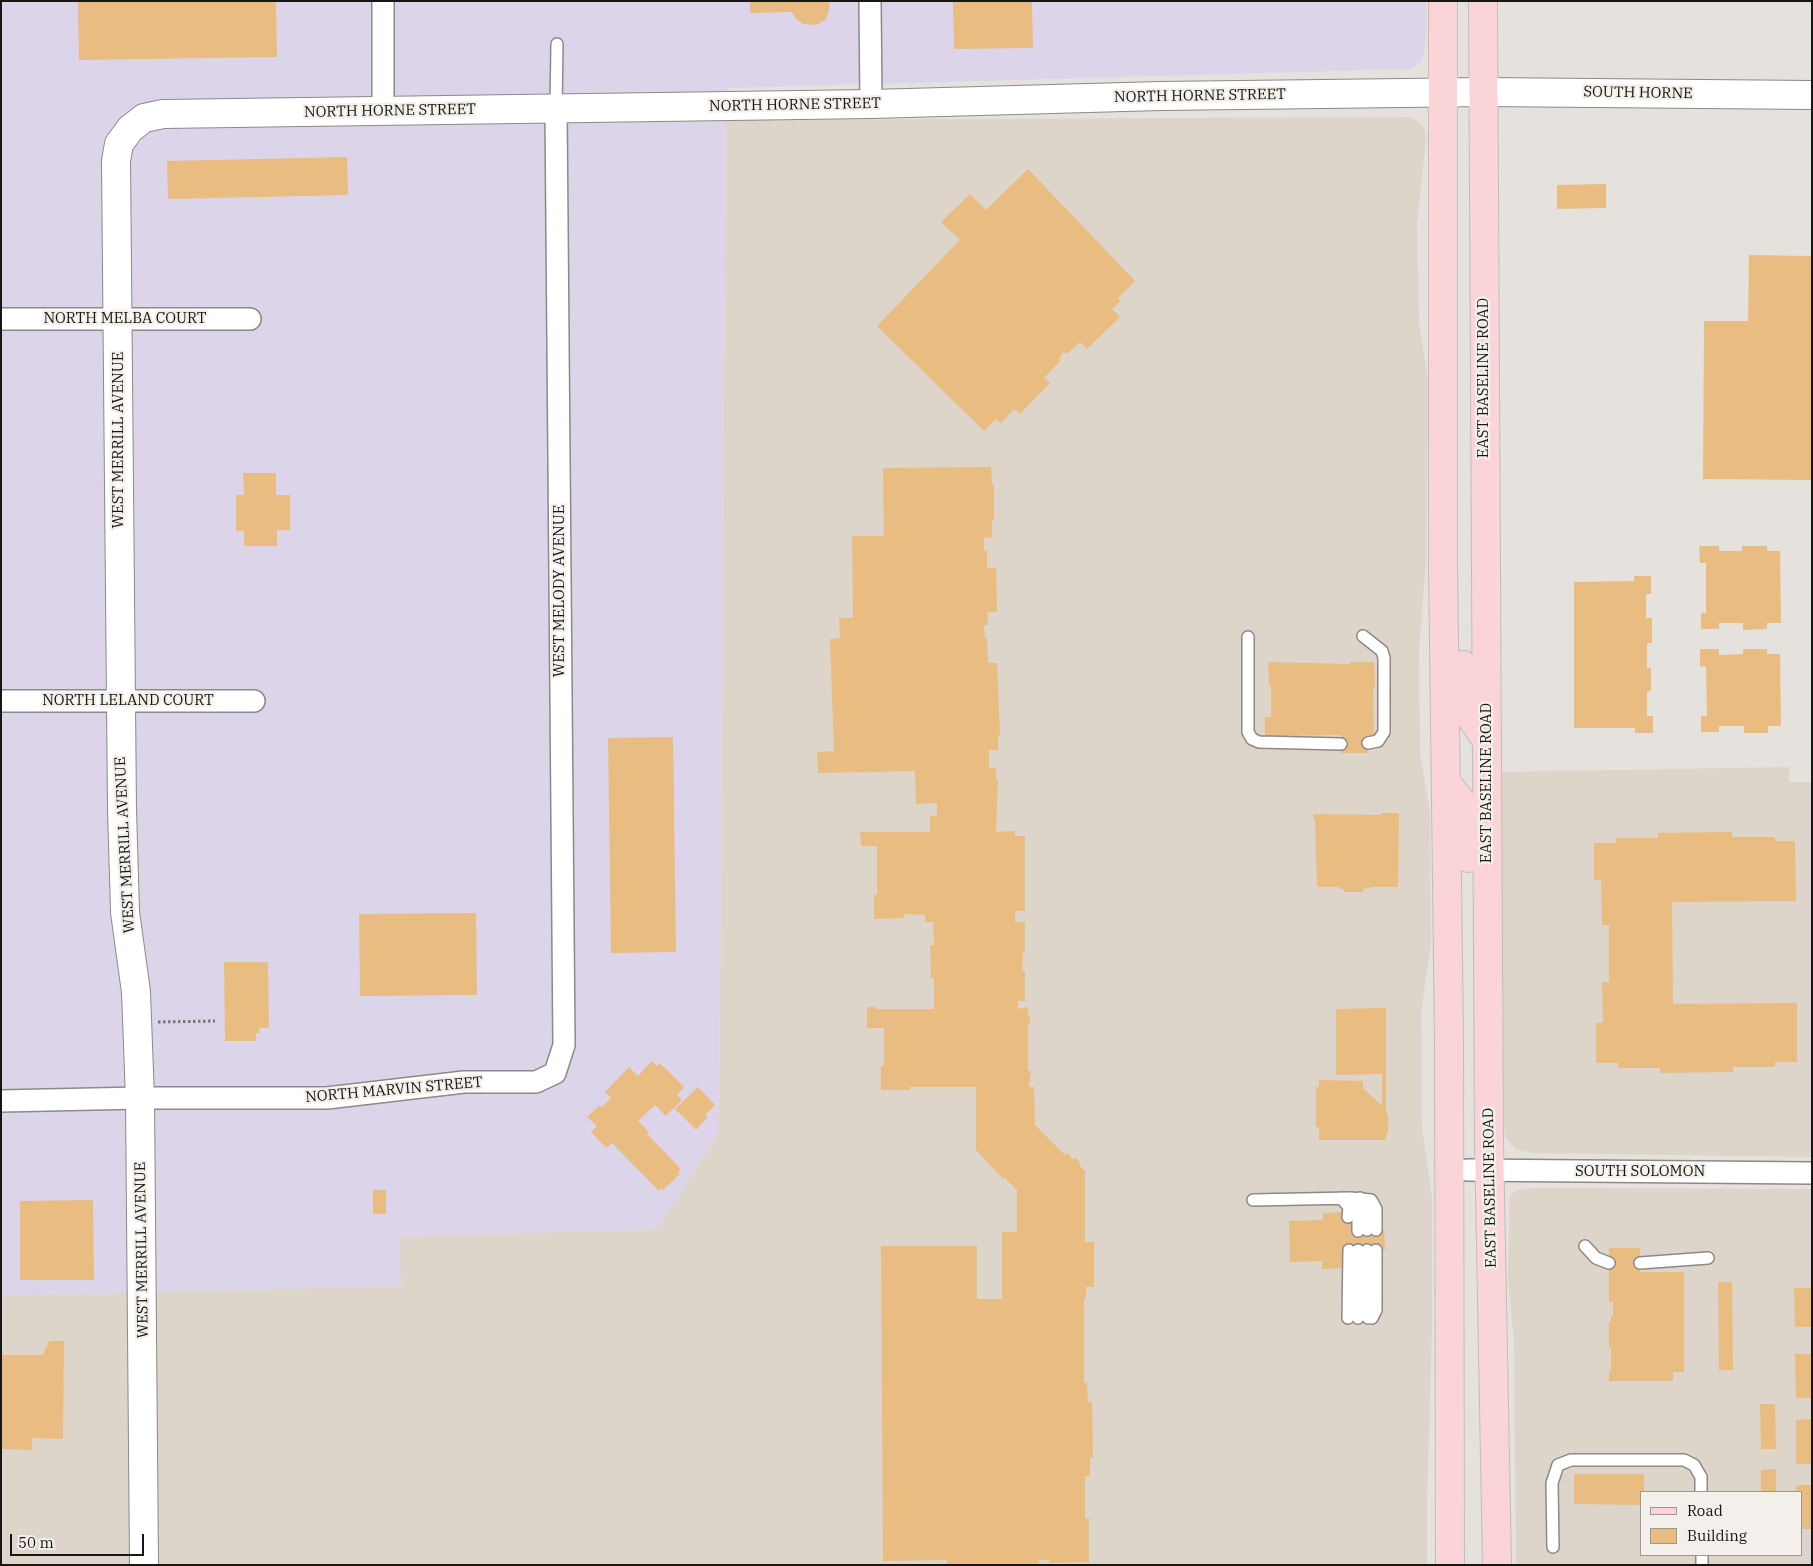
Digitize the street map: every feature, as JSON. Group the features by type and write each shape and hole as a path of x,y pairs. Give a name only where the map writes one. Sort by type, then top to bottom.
{"main road":[{"name":"EAST BASELINE ROAD","path":"1443,1 1464,92 1487,740 1488,957 1478,1171 1497,1565"},
{"name":"EAST BASELINE ROAD","path":"1450,1565 1449,1086 1443,562 1464,92 1482,1"},
{"path":"1443,562 1463,609 1463,695 1465,709 1487,740"},
{"path":"1446,782 1458,795 1468,820 1469,916 1480,948 1488,957"}],"street":[{"path":"383,1 383,111"},
{"path":"870,1 871,104"},
{"name":"NORTH HORNE STREET","path":"130,129 144,118 163,114 871,104 1152,96 1464,92"},
{"name":"SOUTH HORNE","path":"1464,92 1812,95"},
{"name":"WEST MELODY AVENUE","path":"555,1073 564,1045 556,108"},
{"name":"WEST MERRILL AVENUE","path":"130,129 119,144 116,161 122,809 125,912 136,992 140,1098 144,1565"},
{"name":"NORTH MELBA COURT","path":"1,319 250,319"},
{"name":"NORTH LELAND COURT","path":"1,701 254,701"},
{"name":"NORTH MARVIN STREET","path":"1,1101 140,1098 327,1098 464,1082 536,1082 555,1073"},
{"name":"SOUTH SOLOMON","path":"1478,1171 1812,1172"}],"lane":[{"path":"556,108 557,44"},
{"path":"1363,636 1382,651 1384,658 1384,732 1378,742 1368,743"},
{"path":"1248,637 1248,732 1252,738 1258,742 1341,744"},
{"path":"1348,1217 1351,1198"},
{"path":"1254,1200 1351,1198 1372,1200 1376,1209 1367,1230 1358,1208 1351,1198"},
{"path":"1585,1246 1596,1258 1609,1263"},
{"path":"1363,1250 1361,1318 1363,1250"},
{"path":"1640,1263 1708,1258"},
{"path":"1553,1546 1552,1483 1558,1465 1571,1460 1684,1460 1694,1465 1701,1477 1701,1491"}],"path":[{"path":"137,1022 215,1021"}],"shaded area":[{"path":"1,1 1426,1 1426,37 1423,56 1419,64 1409,69 728,88 726,120 719,1133 657,1229 399,1237 401,1286 1,1296"},
{"path":"1410,117 1420,123 1425,130 1426,139 1417,225 1419,323 1428,380 1426,559 1419,652 1420,754 1430,812 1431,943 1421,1013 1422,1128 1432,1197 1432,1328 1427,1565 1,1565 1,1296 400,1286 399,1237 657,1229 719,1133 726,120"},
{"path":"1789,767 1789,782 1812,782 1812,1157 1534,1153 1516,1150 1505,1136 1504,1125 1500,772"},
{"path":"1533,1188 1812,1189 1812,1565 1516,1565 1514,1341 1508,1279 1510,1197 1515,1191"}],"building":[{"path":"78,1 276,1 277,57 79,60"},
{"path":"750,1 829,1 830,8 826,19 812,25 803,24 796,19 792,12 750,13"},
{"path":"953,1 1032,1 1033,48 954,49"},
{"path":"347,157 348,195 168,199 167,161"},
{"path":"1028,169 1135,281 1118,298 1121,301 1112,309 1120,317 1087,349 1080,342 1067,354 1064,352 1058,359 1061,360 1044,378 1050,383 1020,414 1014,409 1001,423 996,419 984,431 877,326 960,240 941,222 970,194 986,210"},
{"path":"1606,184 1606,208 1557,209 1557,185"},
{"path":"1749,255 1812,256 1812,480 1703,479 1704,321 1748,321"},
{"path":"991,467 992,484 994,484 994,520 992,520 992,537 984,538 984,551 987,551 987,568 996,568 997,612 987,612 988,625 984,625 985,638 987,638 988,663 997,663 1000,736 998,736 998,750 989,750 989,768 996,768 996,779 998,779 996,832 1015,831 1015,836 1025,836 1025,911 1015,911 1015,922 1025,922 1025,951 1023,952 1022,971 1025,971 1025,1001 1018,1001 1018,1009 1028,1007 1028,1015 1030,1015 1030,1023 1028,1023 1028,1071 1031,1071 1029,1087 1034,1087 1035,1125 1065,1155 1067,1153 1072,1159 1076,1158 1080,1163 1079,1165 1085,1171 1085,1242 1094,1242 1094,1287 1086,1287 1086,1298 1084,1298 1084,1383 1087,1383 1088,1402 1092,1402 1093,1457 1090,1458 1090,1476 1085,1476 1085,1519 1089,1518 1089,1562 1050,1563 1049,1560 1039,1560 1039,1563 1024,1565 963,1565 947,1564 947,1560 883,1561 881,1246 977,1246 977,1299 1002,1299 1002,1232 1017,1232 1017,1190 1004,1177 1003,1179 976,1150 976,1087 910,1087 910,1090 881,1090 881,1066 884,1066 884,1028 867,1028 867,1007 875,1007 875,1009 934,1009 934,978 931,978 930,945 934,945 933,922 925,922 925,915 904,914 904,918 874,919 874,895 877,895 877,846 861,846 860,832 930,832 930,816 937,816 937,803 916,804 915,771 818,773 817,752 834,751 830,639 840,638 839,618 853,618 852,536 884,536 883,468"},
{"path":"243,473 276,473 276,495 290,495 290,530 277,530 277,546 244,546 244,531 236,531 236,495 244,495"},
{"path":"1699,546 1719,546 1719,551 1742,551 1742,546 1767,546 1767,551 1780,551 1781,623 1767,623 1767,629 1743,630 1743,623 1719,623 1719,629 1701,629 1701,613 1706,613 1706,563 1700,563"},
{"path":"1634,576 1651,576 1651,594 1646,594 1646,618 1652,618 1652,643 1647,643 1647,668 1651,668 1651,691 1647,691 1647,716 1653,716 1653,733 1635,733 1635,728 1574,728 1574,582 1634,581"},
{"path":"1700,649 1719,649 1719,655 1743,654 1743,649 1767,649 1767,654 1780,654 1781,726 1768,726 1768,733 1744,733 1744,726 1719,726 1719,732 1701,732 1701,716 1707,716 1706,666 1700,667"},
{"path":"1268,662 1350,664 1350,662 1374,662 1374,736 1367,736 1368,753 1341,753 1341,735 1265,736 1265,717 1271,717 1271,685 1269,685"},
{"path":"673,737 676,952 611,953 608,738"},
{"path":"1381,813 1399,813 1398,887 1373,887 1363,889 1363,892 1344,892 1344,889 1339,889 1339,887 1317,887 1315,821 1313,814 1381,815"},
{"path":"1732,832 1732,837 1775,837 1775,841 1795,841 1796,901 1672,902 1673,1004 1797,1003 1797,1062 1775,1062 1775,1067 1733,1067 1733,1072 1660,1073 1660,1068 1618,1068 1618,1063 1596,1063 1596,1023 1603,1023 1602,982 1609,982 1609,925 1602,925 1601,880 1594,880 1594,843 1616,843 1616,838 1658,838 1658,833"},
{"path":"476,913 477,995 360,996 359,914"},
{"path":"224,962 268,962 269,1028 259,1028 260,1033 256,1033 256,1041 225,1041"},
{"path":"1386,1008 1386,1111 1388,1116 1388,1134 1386,1134 1386,1140 1319,1140 1319,1127 1316,1127 1316,1087 1319,1087 1319,1080 1363,1081 1363,1088 1382,1106 1382,1074 1336,1075 1336,1009"},
{"path":"652,1061 657,1066 660,1063 684,1087 677,1095 682,1100 666,1116 655,1105 638,1121 649,1132 647,1134 681,1169 678,1172 680,1174 663,1190 661,1188 659,1191 612,1143 606,1148 591,1132 597,1126 587,1117 611,1098 605,1092 629,1067 638,1076"},
{"path":"698,1087 715,1105 705,1115 707,1118 696,1130 675,1109"},
{"path":"373,1190 386,1190 386,1214 373,1214"},
{"path":"93,1200 94,1280 20,1280 20,1201"},
{"path":"1343,1212 1355,1217 1355,1231 1384,1230 1385,1250 1344,1250 1344,1268 1322,1269 1322,1261 1290,1262 1289,1221 1323,1220 1323,1213"},
{"path":"1609,1248 1640,1248 1640,1272 1684,1272 1684,1372 1673,1372 1673,1381 1609,1381 1611,1348 1609,1348 1609,1322 1611,1322 1611,1316 1613,1316 1613,1302 1609,1302"},
{"path":"1718,1282 1732,1282 1733,1370 1719,1370"},
{"path":"1794,1288 1812,1288 1812,1327 1795,1327"},
{"path":"49,1341 64,1341 63,1439 32,1438 32,1450 1,1449 1,1355 43,1355"},
{"path":"1795,1354 1812,1354 1812,1398 1796,1398"},
{"path":"1760,1404 1775,1404 1776,1449 1761,1449"},
{"path":"1812,1419 1812,1464 1796,1464 1796,1420"},
{"path":"1776,1469 1776,1491 1761,1491 1761,1470"},
{"path":"1574,1474 1644,1474 1644,1491 1640,1491 1640,1505 1574,1504"},
{"path":"1796,1485 1812,1485 1812,1529 1803,1529 1803,1491 1796,1491"}]}
